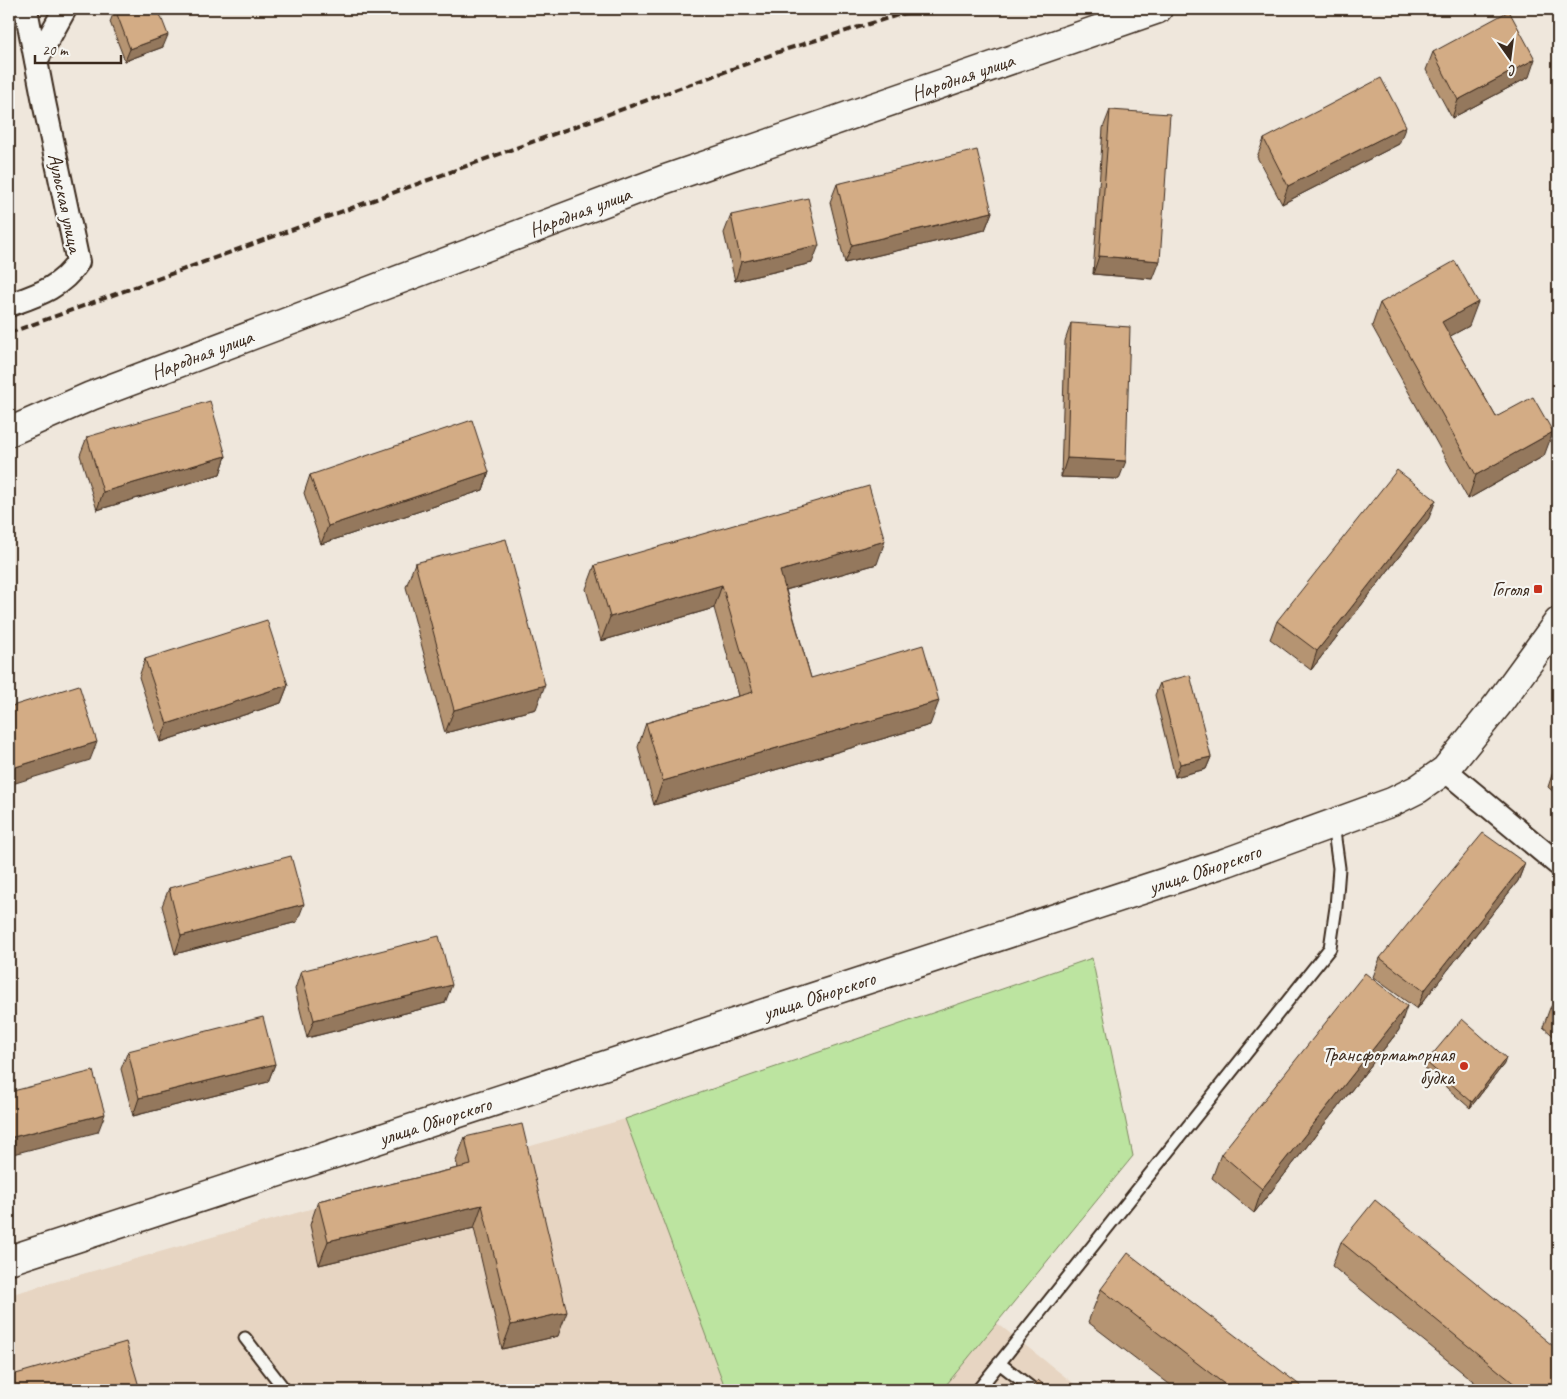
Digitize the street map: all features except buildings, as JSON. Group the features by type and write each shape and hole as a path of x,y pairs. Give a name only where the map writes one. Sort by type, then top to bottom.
{"main road":[{"name":"Народная улица","path":"9,432 91,396 662,180 1158,9"},
{"name":"улица Обнорского","path":"9,1260 1227,862 1392,802 1418,789 1445,770 1500,703 1558,622"}],"street":[{"name":"Аульская улица","path":"9,305 58,284 70,275 78,262 26,9"},
{"path":"36,61 65,9"},
{"path":"1445,770 1558,864"}],"lane":[{"path":"978,1390 1330,948 1339,868 1333,824"},
{"path":"245,1338 285,1390"},
{"path":"999,1363 1034,1390"}],"shaded area":[{"path":"625,1119 726,1390 9,1390 9,1295"},
{"path":"997,1323 1082,1390 942,1390"}],"green space":[{"path":"1092,958 1133,1156 942,1390 726,1390 625,1119"}],"railway":[{"path":"9,333 787,49 918,9"}],"place":[{"name":"Гоголя","path":"1538,589"},
{"name":"Трансформаторная будка","path":"1464,1066"}]}
